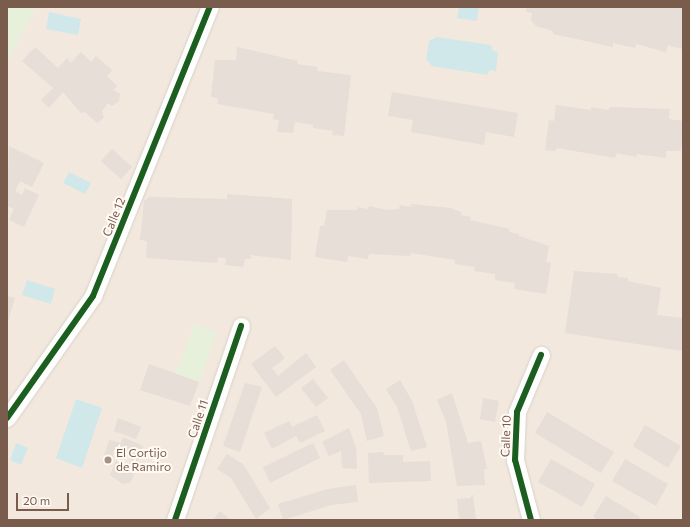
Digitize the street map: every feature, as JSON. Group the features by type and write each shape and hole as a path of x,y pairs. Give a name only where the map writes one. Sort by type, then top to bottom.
{"street":[{"name":"Calle 12","path":"7,418 93,296 210,7"},
{"name":"Calle 11","path":"175,520 241,326"},
{"name":"Calle 10","path":"531,520 515,460 517,412 541,355"}],"shaded area":[{"path":"7,7 683,7 683,520 7,520"}],"green space":[{"path":"7,7 36,7 7,62"},
{"path":"194,324 217,332 199,382 176,374"}],"water":[{"path":"459,7 479,7 477,21 457,18"},
{"path":"49,12 81,19 78,35 46,29"},
{"path":"437,37 491,45 493,51 498,52 496,71 490,70 487,75 432,66 426,59 429,41"},
{"path":"69,172 91,183 85,194 63,183"},
{"path":"27,280 55,289 51,304 22,295"},
{"path":"76,399 102,408 82,468 56,458"},
{"path":"16,443 28,448 21,465 10,460"}],"building":[{"path":"527,7 683,7 683,41 681,49 668,45 666,52 636,44 635,48 613,43 613,47 553,34 553,31 536,26 531,20 532,13 526,12"},
{"path":"35,47 58,68 67,58 71,63 81,52 91,62 96,56 112,70 107,76 117,86 113,90 120,94 119,101 112,106 108,103 102,111 104,118 97,123 85,112 81,113 63,92 49,108 41,100 53,88 22,61"},
{"path":"237,47 298,61 297,64 318,67 317,71 351,75 344,136 332,135 333,131 313,128 313,125 295,122 293,133 277,132 279,120 273,119 274,114 217,104 218,98 211,97 215,60 236,60"},
{"path":"392,92 518,113 514,137 486,132 484,145 411,132 413,120 388,116"},
{"path":"556,105 591,110 591,107 609,110 610,107 670,109 669,119 683,121 681,151 666,151 666,158 637,154 636,157 617,153 615,158 557,148 555,151 545,150 549,120 554,121"},
{"path":"9,146 44,163 32,187 20,181 15,191 22,195 25,188 39,195 24,227 9,220 14,209 7,206"},
{"path":"112,149 132,167 121,179 101,161"},
{"path":"227,194 292,199 291,260 251,255 251,259 245,259 243,267 225,265 226,258 218,257 217,263 146,258 147,241 140,240 144,201 150,197 227,199"},
{"path":"411,204 451,208 461,212 461,215 471,217 470,220 510,229 509,232 519,234 519,236 549,246 546,262 551,263 546,294 514,289 515,283 495,280 495,274 474,271 475,267 455,264 455,260 411,253 410,256 369,254 368,259 348,256 347,262 315,257 320,226 324,226 327,210 357,210 358,207 368,209 369,206 388,210 399,209 400,205 411,207"},
{"path":"574,271 618,274 617,277 628,278 628,281 661,288 657,315 683,318 683,351 565,333"},
{"path":"7,296 15,298 7,325"},
{"path":"275,346 285,358 272,368 278,376 306,353 316,367 276,397 251,364"},
{"path":"344,360 377,408 384,436 367,441 361,414 330,370"},
{"path":"149,364 199,382 190,406 140,390"},
{"path":"313,379 328,398 316,407 301,388"},
{"path":"400,380 412,401 427,447 411,451 397,407 386,389"},
{"path":"245,383 262,387 240,452 223,446"},
{"path":"452,393 468,443 481,441 487,469 484,469 485,485 457,486 446,422 437,400"},
{"path":"483,398 499,401 495,422 480,419"},
{"path":"547,412 614,452 601,473 535,433"},
{"path":"317,415 325,431 300,443 296,436 272,449 264,433 289,421 292,427"},
{"path":"118,418 141,427 136,439 114,431"},
{"path":"645,425 681,446 668,468 633,446"},
{"path":"349,428 356,448 357,469 342,468 341,451 329,456 322,442"},
{"name":"El Cortijo de Ramiro","path":"123,437 143,446 131,482 123,484 110,475 116,461 128,468 133,451 127,449 125,453 114,450 111,466 102,463 109,440 121,443"},
{"path":"313,443 320,458 270,483 263,467"},
{"path":"383,452 384,455 403,455 403,462 430,461 431,481 369,483 368,453"},
{"path":"227,454 243,464 270,508 256,519 231,478 217,469"},
{"path":"551,459 595,484 582,507 538,482"},
{"path":"625,459 668,484 656,506 612,481"},
{"path":"356,485 358,502 331,505 283,520 278,504 328,489"},
{"path":"471,495 473,495 476,520 459,520 457,499 471,498"},
{"path":"606,496 640,517 638,520 598,520 593,517"},
{"path":"220,511 231,520 213,520"}],"cycle path":[{"path":"7,418 93,296 210,7"},
{"path":"175,520 241,326"},
{"path":"531,520 515,460 517,412 541,355"}],"place":[{"name":"El Cortijo de Ramiro","path":"108,460"}]}
